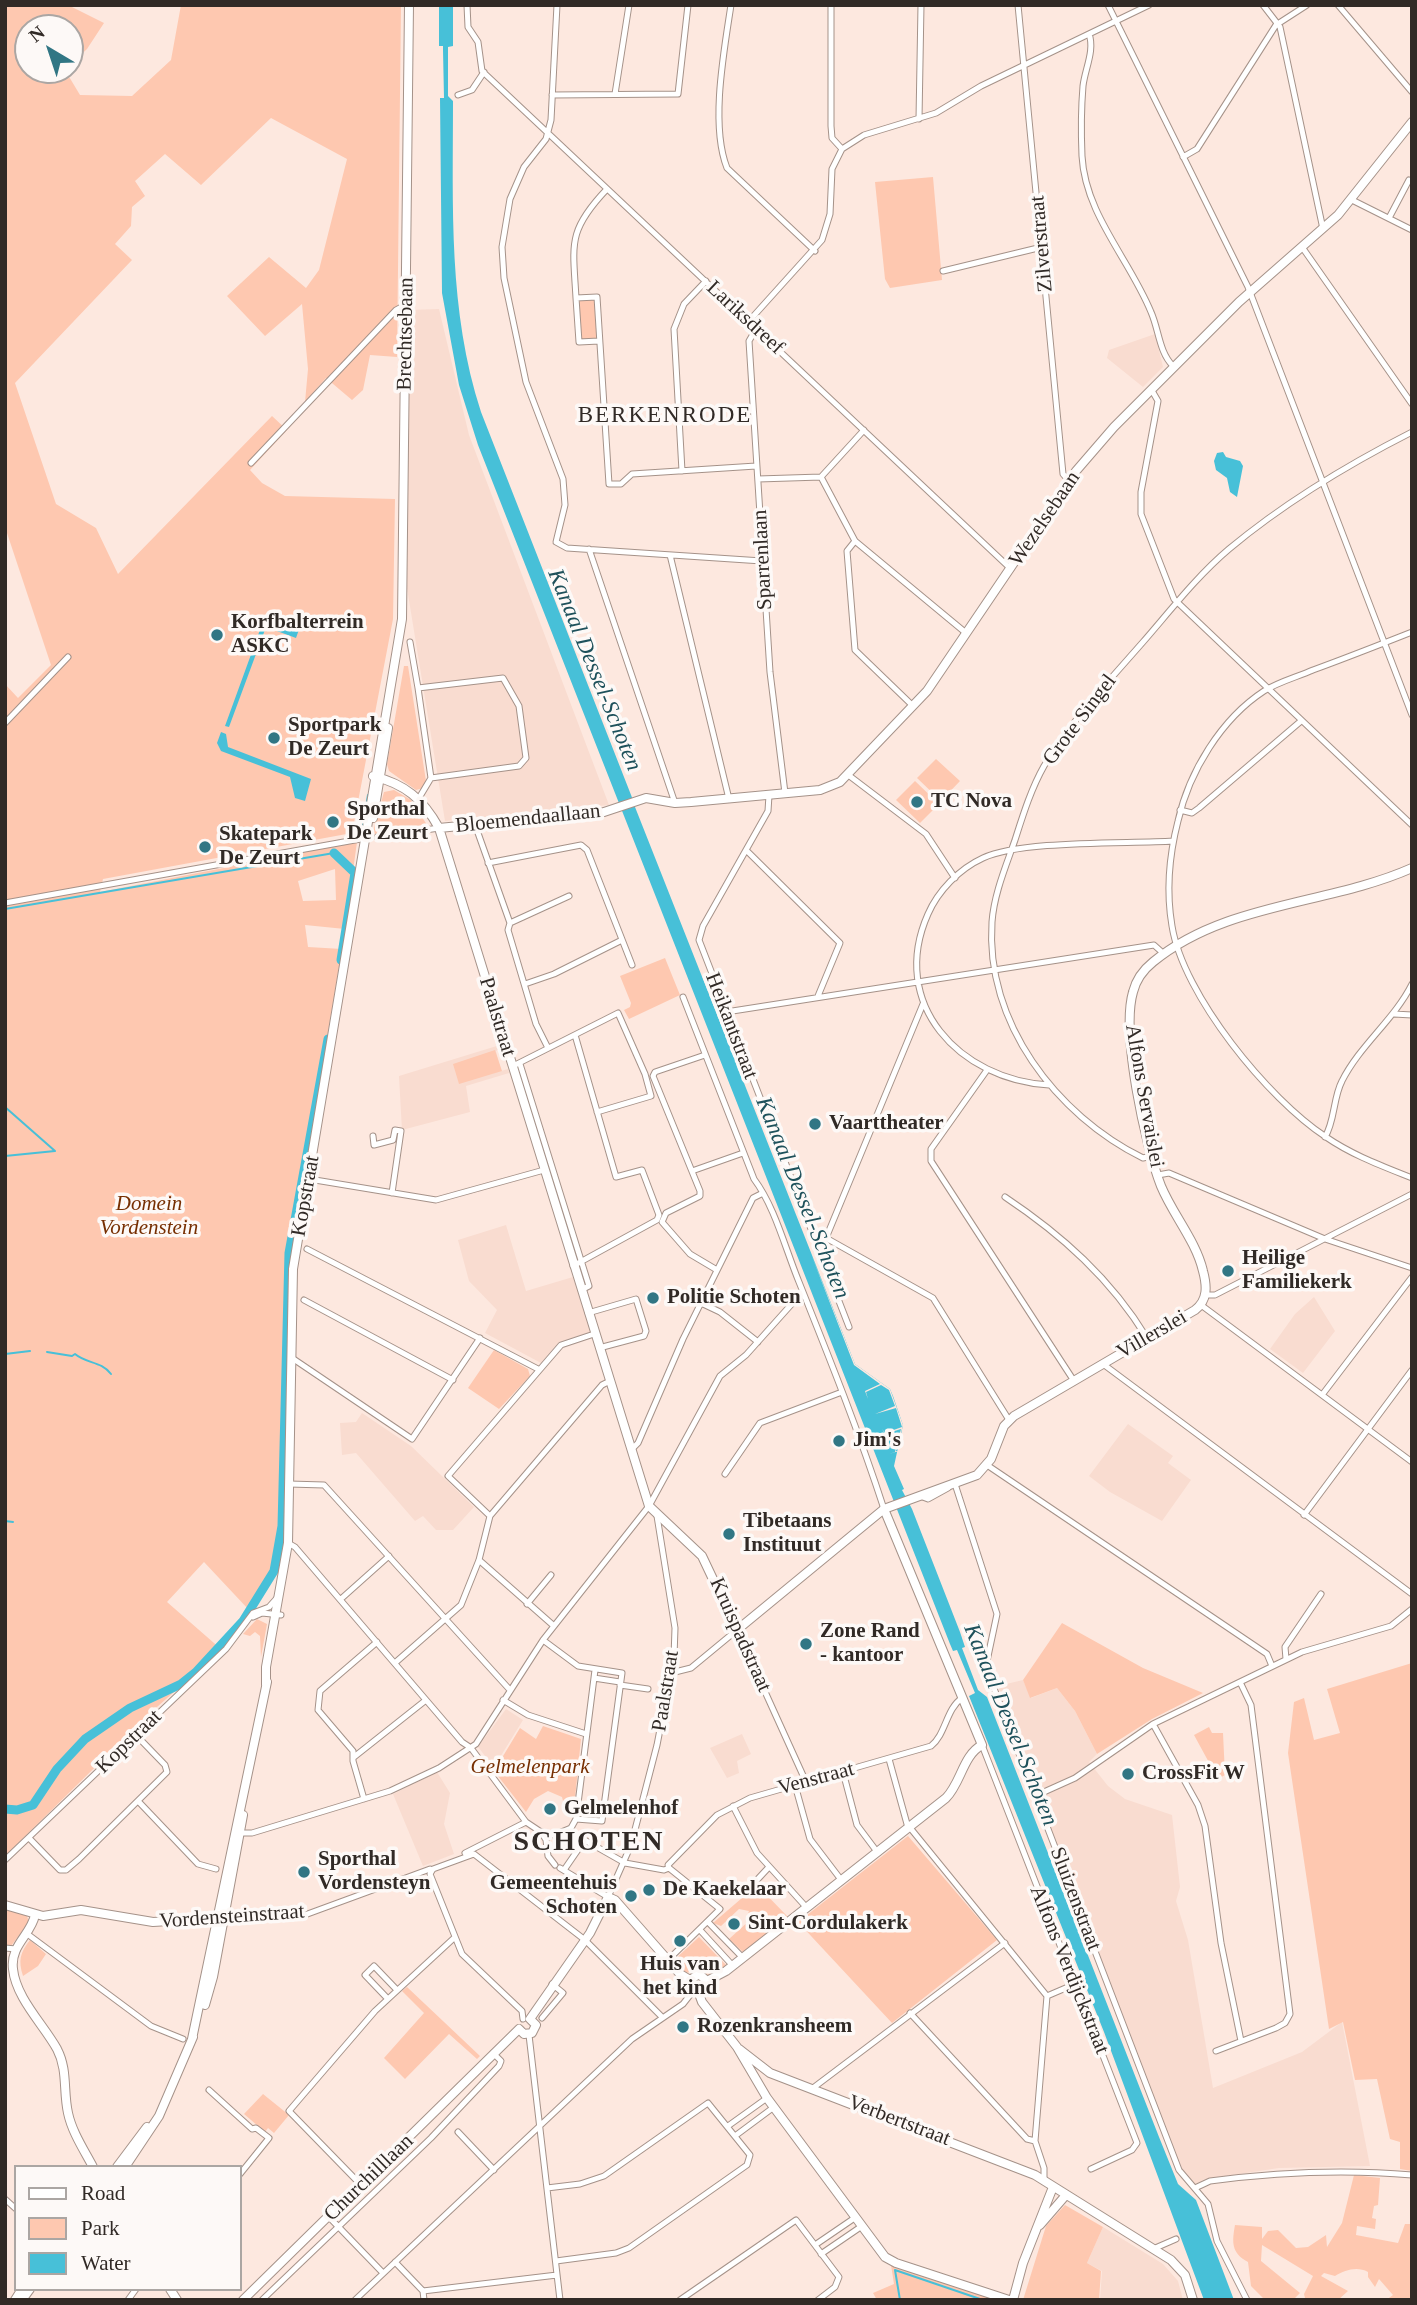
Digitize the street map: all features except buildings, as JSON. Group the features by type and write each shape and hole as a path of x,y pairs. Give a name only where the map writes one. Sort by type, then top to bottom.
{"street":[{"name":"Brechtsebaan","path":"377,777 396,661 403,583 409,5"},
{"path":"458,96 472,90 483,69 478,42 468,27 467,5"},
{"path":"557,5 547,133 524,167 510,199 503,229 502,263 526,382 563,479 565,505 555,539 558,545 567,548 762,561"},
{"path":"615,94 629,5"},
{"path":"552,95 678,94 688,5"},
{"path":"731,5 720,108 721,153 727,168 815,251"},
{"path":"831,5 831,126 832,138 842,149"},
{"path":"919,119 921,5"},
{"name":"Zilverstraat","path":"1018,5 1063,474 1069,482"},
{"path":"1108,5 1250,293 1412,715"},
{"path":"749,321 815,251 827,229 832,169 842,149 864,135 936,113 1024,65 1149,5"},
{"path":"1263,5 1280,27 1323,229"},
{"path":"1183,157 1197,149 1276,24 1307,5"},
{"path":"1338,5 1412,92"},
{"path":"1089,34 1093,44 1083,84 1081,121 1084,176 1098,212 1151,311 1163,351 1173,366"},
{"name":"Lariksdreef","path":"483,69 547,133 1011,569"},
{"name":"Wezelsebaan","path":"636,801 646,798 675,803 832,787 847,774 912,705 966,633 1069,482 1114,427 1250,293 1323,229 1412,122"},
{"path":"1389,219 1409,180"},
{"path":"599,341 579,342 573,251 576,231 583,215 607,189"},
{"path":"1350,199 1412,230"},
{"path":"943,271 1042,247"},
{"path":"1302,247 1412,404"},
{"path":"682,471 674,329 681,309 705,281"},
{"path":"576,298 597,297 609,484 621,484 632,474 757,466"},
{"path":"251,463 396,310 407,304"},
{"name":"Sparrenlaan","path":"756,329 749,341 762,561 772,699 785,793"},
{"path":"1151,389 1158,401 1141,492 1140,514 1177,603 1412,825"},
{"path":"758,479 821,477 864,430"},
{"name":"Grote Singel","path":"1152,1156 1143,1158 1132,1153 1079,1113 1049,1085 1007,1016 999,994 994,968 992,920 1026,805 1055,749 1104,686 1227,551 1323,484 1412,432"},
{"path":"821,477 855,541 966,633"},
{"path":"855,541 848,551 855,650 912,705"},
{"path":"589,550 675,803"},
{"path":"670,555 729,799"},
{"path":"1412,632 1267,689 1217,738 1199,765 1180,810 1168,884 1177,946 1201,996 1240,1053 1282,1101 1325,1137 1349,1151 1412,1178"},
{"path":"410,642 431,778 419,798"},
{"path":"5,723 68,657"},
{"path":"418,688 503,678 519,706 526,745 526,758 519,766 431,778"},
{"path":"1180,810 1189,813 1199,808 1301,721"},
{"path":"847,774 926,834 954,878"},
{"name":"Paalstraat","path":"377,777 402,785 419,798 439,828 516,1065 577,1264 581,1290 608,1381 649,1506"},
{"name":"Kopstraat","path":"286,1558 293,1269 377,777"},
{"name":"Heikantstraat","path":"769,794 768,811 698,937 849,1327"},
{"name":"Bloemendaallaan","path":"439,828 619,807 636,801"},
{"path":"377,837 439,828"},
{"path":"478,833 510,923 508,930 536,1024 548,1048"},
{"path":"5,903 366,838"},
{"path":"1049,1085 1010,1079 987,1070 955,1048 942,1034 923,1004 916,981 924,925 933,903 954,878 982,858 1012,850 1173,841"},
{"path":"488,863 581,845 587,850 632,965"},
{"path":"746,850 840,943 818,996"},
{"name":"Alfons Servaislei","path":"1206,1295 1200,1260 1157,1175 1137,1084 1129,1010 1141,974 1177,946 1241,916 1376,884 1412,868"},
{"path":"510,923 569,896"},
{"path":"525,984 554,974 622,940"},
{"path":"726,1012 1154,945 1164,954"},
{"path":"1325,1137 1332,1104 1342,1079 1394,1014 1412,984"},
{"path":"355,2300 632,2039 696,1991 704,1989 707,1982 733,1966 842,1882 949,1795 973,1751 982,1745 889,1506 743,1153 683,997"},
{"path":"826,1238 923,1004"},
{"path":"516,1065 618,1013 645,1074 650,1096 597,1112"},
{"path":"1394,1014 1412,1015"},
{"path":"575,1035 616,1177 642,1170 658,1213 657,1220 577,1264"},
{"path":"705,1055 655,1072 653,1076 700,1195 666,1213 662,1222 690,1254 717,1270"},
{"name":"Paalstraat","path":"516,1065 544,1170 577,1264"},
{"path":"987,1070 931,1149 930,1161 1074,1381"},
{"path":"373,1136 374,1145 396,1139 392,1193"},
{"path":"692,1171 743,1153"},
{"path":"309,1178 436,1200 544,1170"},
{"path":"1157,1175 1169,1173 1325,1239 1412,1268"},
{"path":"631,1450 638,1443 701,1303 753,1198 761,1194"},
{"name":"Villerslei","path":"1009,1420 1201,1305 1206,1295 1214,1295 1412,1194"},
{"path":"1005,1197 1063,1237 1128,1307 1147,1338"},
{"path":"671,1673 691,1668 889,1506 973,1477 987,1465 1009,1420 933,1298 826,1238 816,1240"},
{"path":"307,1249 538,1369"},
{"path":"1322,1395 1412,1277"},
{"path":"237,1833 252,1833 364,1799 422,1776 471,1748 543,1640 649,1506 720,1376 758,1342 798,1297 804,1295"},
{"path":"588,1312 636,1299 639,1305 646,1331 644,1336 599,1348"},
{"path":"304,1300 453,1380"},
{"path":"701,1303 720,1312 758,1342"},
{"path":"1201,1305 1412,1462"},
{"path":"489,1516 448,1476 561,1345 594,1334"},
{"path":"292,1358 412,1439 480,1338"},
{"path":"1103,1364 1412,1594"},
{"path":"1304,1515 1412,1370"},
{"path":"396,1662 461,1605 479,1560 489,1516 608,1381"},
{"path":"725,1474 760,1423 842,1392"},
{"path":"987,1465 1267,1654 1272,1665"},
{"path":"289,1484 324,1485 510,1690"},
{"name":"Sluizenstraat","path":"954,1484 996,1614 988,1652 988,1672 1179,2170 1208,2204 1217,2241 1247,2300"},
{"name":"Kruispadstraat","path":"649,1506 702,1556 806,1782"},
{"name":"Paalstraat","path":"625,1863 657,1745 671,1673 675,1628 657,1516"},
{"path":"288,1543 300,1552 342,1598 462,1742 471,1748 526,1822 541,1832 578,1835 625,1863 664,1870 669,1868 720,1909 668,1960"},
{"path":"286,1558 300,1552"},
{"path":"342,1598 389,1556"},
{"path":"126,2165 148,2135 164,2101 187,2039 219,1918 266,1685 265,1667 286,1558"},
{"path":"276,1612 286,1558"},
{"path":"479,1560 554,1626"},
{"path":"527,1604 551,1575"},
{"path":"1286,1659 1284,1647 1321,1594"},
{"name":"Kopstraat","path":"5,1860 226,1649 260,1608 276,1612"},
{"path":"1035,1796 1063,1785 1153,1724 1286,1659 1391,1626 1412,1609"},
{"path":"248,1621 262,1613 276,1612"},
{"path":"543,1640 578,1666 622,1674 602,1821 576,1819"},
{"path":"364,1799 353,1751 318,1710 320,1691 377,1642"},
{"path":"560,1867 578,1835 576,1819 595,1670"},
{"path":"594,1678 648,1689"},
{"path":"1216,2051 1285,2023 1291,2004 1251,1705 1240,1682"},
{"name":"Venstraat","path":"669,1868 668,1865 701,1829 733,1806 750,1798 924,1749 937,1741 956,1704 962,1698"},
{"path":"354,1757 426,1700"},
{"path":"503,1700 546,1723 586,1734"},
{"path":"1153,1724 1203,1819 1221,1943 1241,2041"},
{"path":"29,1838 60,1870 66,1870 165,1776 167,1768 136,1735"},
{"name":"Alfons Verdijckstraat","path":"982,1745 1138,2143 1132,2150 1091,2169"},
{"path":"889,1759 905,1820 910,1828 1047,1996 1035,2141 1044,2168 1044,2179 1181,2270 1193,2300"},
{"path":"843,1772 857,1825 878,1853"},
{"path":"795,1785 810,1839 842,1882"},
{"path":"138,1801 198,1864 216,1869"},
{"path":"733,1806 757,1853 807,1908"},
{"name":"Vordensteinstraat","path":"5,1905 36,1915 81,1910 153,1922 302,1916 407,1878 526,1822"},
{"path":"541,1832 546,1840 548,1856 560,1867 608,1897"},
{"path":"529,2035 536,2028 522,2011 462,1954 453,1938 430,1874 433,1869 470,1854 585,1940 662,2017"},
{"path":"529,2035 519,2029 585,1940 625,1863"},
{"path":"756,1881 769,1867"},
{"name":"Verbertstraat","path":"608,1897 623,1908 668,1960 690,1980 702,2002 737,2047 767,2098 885,2257 896,2263 1011,2300"},
{"path":"36,1915 16,1949 13,1963 15,1979 62,2059 68,2115 92,2165"},
{"path":"708,1922 743,1958"},
{"path":"700,1930 733,1966"},
{"path":"26,1933 151,2026 187,2039"},
{"path":"362,2186 289,2111 387,1998 453,1938"},
{"path":"813,2088 1005,1943"},
{"path":"5,1948 16,1949"},
{"path":"387,1998 365,1975 374,1966 397,1990"},
{"path":"690,1980 699,1974 707,1982"},
{"path":"542,2018 563,1993 552,1984"},
{"path":"1047,1996 1074,1984"},
{"path":"910,2013 1027,2138 1035,2141"},
{"name":"Churchilllaan","path":"243,2300 519,2029"},
{"path":"529,2035 560,2300"},
{"name":"Verbertstraat","path":"737,2047 770,2073 1044,2179"},
{"name":"Churchilllaan","path":"262,2300 431,2138 499,2066 501,2061 493,2053"},
{"path":"750,2073 756,2063"},
{"path":"209,2090 252,2129 256,2128 269,2137 242,2171"},
{"path":"727,2126 767,2098"},
{"path":"118,2165 164,2101"},
{"path":"547,2188 580,2184 604,2176 708,2103 750,2155 751,2161 654,2233 616,2253 556,2261"},
{"path":"734,2136 774,2107"},
{"path":"458,2132 494,2170"},
{"path":"1195,2188 1210,2181 1342,2169 1412,2175"},
{"path":"1011,2300 1053,2187"},
{"path":"1045,2214 1066,2195"},
{"path":"329,2217 383,2273"},
{"path":"815,2245 856,2217"},
{"path":"680,2300 796,2220 839,2277 839,2283 818,2300"},
{"path":"821,2254 862,2226"},
{"path":"1153,2249 1176,2239"},
{"path":"395,2262 423,2291 424,2300"},
{"path":"423,2291 557,2275"}],"shaded area":[{"path":"439,309 469,435 609,805 445,821 407,588 409,310"},
{"path":"1155,334 1163,367 1143,387 1107,358 1109,350"},
{"path":"500,1045 501,1048 496,1051 501,1071 508,1069 509,1073 466,1086 470,1112 402,1130 399,1076"},
{"path":"506,1225 526,1291 573,1277 591,1332 559,1342 541,1363 485,1333 497,1310 469,1281 458,1240"},
{"path":"1314,1297 1335,1331 1303,1373 1270,1349 1295,1314"},
{"path":"362,1413 411,1446 474,1507 453,1530 436,1530 423,1516 415,1521 356,1453 342,1455 340,1423 356,1422"},
{"path":"1128,1424 1173,1456 1168,1463 1191,1480 1162,1521 1110,1492 1089,1476"},
{"path":"1023,1680 1031,1698 1057,1688 1075,1711 1097,1754 1089,1762 1108,1786 1125,1799 1172,1815 1180,1887 1176,1901 1188,1940 1213,2088 1302,2052 1342,2022 1370,2166 1279,2168 1206,2179 1191,2186 1178,2169 998,1686"},
{"path":"506,1709 523,1720 494,1767 478,1747"},
{"path":"742,1734 751,1754 737,1761 739,1773 727,1778 710,1748"},
{"path":"437,1772 450,1793 444,1824 454,1854 423,1866 393,1794"},
{"path":"1103,2227 1163,2264 1178,2281 1183,2300 1100,2300 1102,2271 1087,2263"}],"green space":[{"name":"Domein Vordenstein","path":"5,5 68,5 104,23 84,52 84,14 14,14 14,84 73,84 80,95 132,96 171,60 181,5 401,5 397,357 370,355 363,390 352,400 326,378 305,402 308,369 302,304 265,336 227,296 269,257 306,288 319,270 347,159 271,118 201,185 165,154 135,181 145,196 132,207 131,226 115,244 132,260 15,383 56,504 96,528 118,574 272,416 287,430 250,470 262,483 285,496 395,499 393,619 352,833 103,879 100,892 357,842 345,929 305,925 308,947 342,949 291,1253 282,1568 249,1610 204,1562 167,1602 222,1650 149,1714 5,1856 5,684 18,698 51,665 5,527","holes":["335,869 336,900 303,901 298,881"]},
{"path":"933,177 942,280 890,288 885,279 875,182"},
{"path":"595,299 598,338 580,339 578,300"},
{"path":"404,666 408,666 426,781 423,788 416,790 389,771 387,764"},
{"name":"TC Nova","path":"936,759 960,781 941,801 917,778"},
{"name":"TC Nova","path":"915,781 939,804 920,823 896,800"},
{"path":"394,790 411,800 429,828 372,835 384,792"},
{"path":"665,958 680,995 629,1019 624,1010 630,1007 631,1003 620,976"},
{"path":"495,1050 502,1071 459,1084 453,1064"},
{"path":"494,1350 528,1369 530,1376 499,1409 468,1388"},
{"path":"257,1619 267,1624 261,1657 260,1636 255,1632 250,1636 243,1634"},
{"path":"1062,1623 1143,1668 1203,1693 1152,1719 1097,1754 1075,1711 1057,1688 1030,1698 1023,1680"},
{"path":"1412,1663 1412,2171 1400,2169 1400,2142 1390,2139 1377,2079 1355,2080 1343,2022 1329,2029 1288,1753 1294,1702 1304,1698 1314,1740 1340,1733 1327,1689"},
{"name":"Gelmelenpark","path":"543,1726 581,1739 574,1808 564,1805 562,1797 548,1791 534,1799 526,1812 494,1771 520,1728 536,1739"},
{"path":"1209,1727 1212,1733 1223,1733 1225,1775 1218,1779 1194,1735"},
{"path":"908,1836 997,1940 892,2023 798,1922"},
{"path":"757,1885 788,1917 743,1952 729,1939 750,1920 747,1916 749,1911 739,1909 721,1926 713,1923"},
{"path":"5,1909 27,1916 29,1922 11,1946 5,1946"},
{"path":"699,1937 726,1965 717,1973 708,1975 701,1970 685,1973 673,1961"},
{"path":"30,1940 46,1954 38,1966 23,1976 21,1957"},
{"path":"407,1987 480,2056 477,2059 449,2034 405,2079 384,2058 424,2013 402,1991"},
{"path":"263,2094 289,2115 274,2133 268,2128 265,2132 244,2114"},
{"path":"1354,2175 1380,2178 1378,2205 1374,2206 1372,2218 1376,2219 1375,2229 1357,2226 1356,2235 1398,2243 1405,2224 1411,2224 1412,2211 1412,2299 1386,2300 1393,2295 1379,2279 1375,2287 1368,2277 1368,2272 1355,2269 1335,2276 1324,2273 1321,2276 1348,2291 1338,2300 1305,2298 1304,2294 1313,2276 1262,2245 1261,2261 1300,2293 1293,2300 1265,2300 1251,2286 1248,2262 1236,2251 1233,2242 1235,2225 1262,2227 1262,2239 1268,2231 1278,2230 1296,2248 1308,2247 1326,2235 1327,2247 1342,2223"},
{"path":"1065,2205 1103,2227 1087,2263 1101,2271 1099,2300 1023,2300 1046,2226"},
{"path":"891,2265 997,2300 877,2300 873,2293 894,2284"}],"water":[{"path":"439,5 453,5 453,46 448,47 448,96 453,101 455,258 463,335 481,412 633,800 629,802 635,807 855,1364 890,1389 893,1396 903,1425 894,1466 904,1489 902,1490 960,1632 965,1647 962,1648 978,1690 987,1697 1178,2184 1196,2200 1234,2300 1204,2300 1104,2032 969,1696 975,1693 957,1650 953,1651 950,1644 478,445 459,385 442,293 440,98 444,98 443,46 439,46"},
{"path":"1223,452 1226,457 1240,461 1243,466 1237,497 1230,492 1227,478 1216,470 1214,461 1217,453"},
{"path":"265,616 302,621 296,638 266,627 229,727 225,726"},
{"path":"221,732 226,734 228,747 311,779 305,801 295,798 290,777 221,751 217,743"}],"pier":[{"path":"811,1254 855,1364 890,1389 903,1425 896,1451 899,1451 889,1454 895,1452 901,1429 885,1434 882,1429 885,1433 902,1427 896,1408 875,1414 895,1406 889,1390 881,1385 866,1392 868,1399 865,1391 880,1384 854,1365"}],"waterway":[{"path":"362,830 368,795"},
{"path":"5,909 334,853"},
{"path":"334,853 355,873 341,960"},
{"path":"5,1809 17,1810 33,1805 57,1769 85,1739 130,1708 181,1684 196,1672 243,1621 274,1571 282,1526 289,1253 328,1039"},
{"path":"5,1107 55,1151 5,1156"},
{"path":"5,1354 30,1351"},
{"path":"47,1352 72,1356 75,1354 103,1367 111,1374"},
{"path":"5,1521 13,1522"},
{"path":"900,2300 895,2270 983,2300"}],"place":[{"name":"Korfbalterrein ASKC","path":"217,635"},
{"name":"Sportpark De Zeurt","path":"274,738"},
{"name":"TC Nova","path":"917,802"},
{"name":"Sporthal De Zeurt","path":"333,822"},
{"name":"Skatepark De Zeurt","path":"205,847"},
{"name":"Vaarttheater","path":"815,1124"},
{"name":"Heilige Familiekerk","path":"1228,1271"},
{"name":"Politie Schoten","path":"653,1298"},
{"name":"Jim's","path":"839,1441"},
{"name":"Tibetaans Instituut","path":"729,1534"},
{"name":"Zone Rand - kantoor","path":"806,1644"},
{"name":"CrossFit W","path":"1128,1774"},
{"name":"Gelmelenhof","path":"550,1809"},
{"name":"Sporthal Vordensteyn","path":"304,1872"},
{"name":"De Kaekelaar","path":"649,1890"},
{"name":"Gemeentehuis Schoten","path":"631,1896"},
{"name":"Sint-Cordulakerk","path":"734,1924"},
{"name":"Huis van het kind","path":"680,1941"},
{"name":"Rozenkransheem","path":"683,2027"}],"district":[{"name":"BERKENRODE","path":"665,416"},
{"name":"SCHOTEN","path":"589,1843"}],"water label":[{"name":"Kanaal Dessel-Schoten","path":"594,670"},
{"name":"Kanaal Dessel-Schoten","path":"802,1198"},
{"name":"Kanaal Dessel-Schoten","path":"1010,1725"}]}
